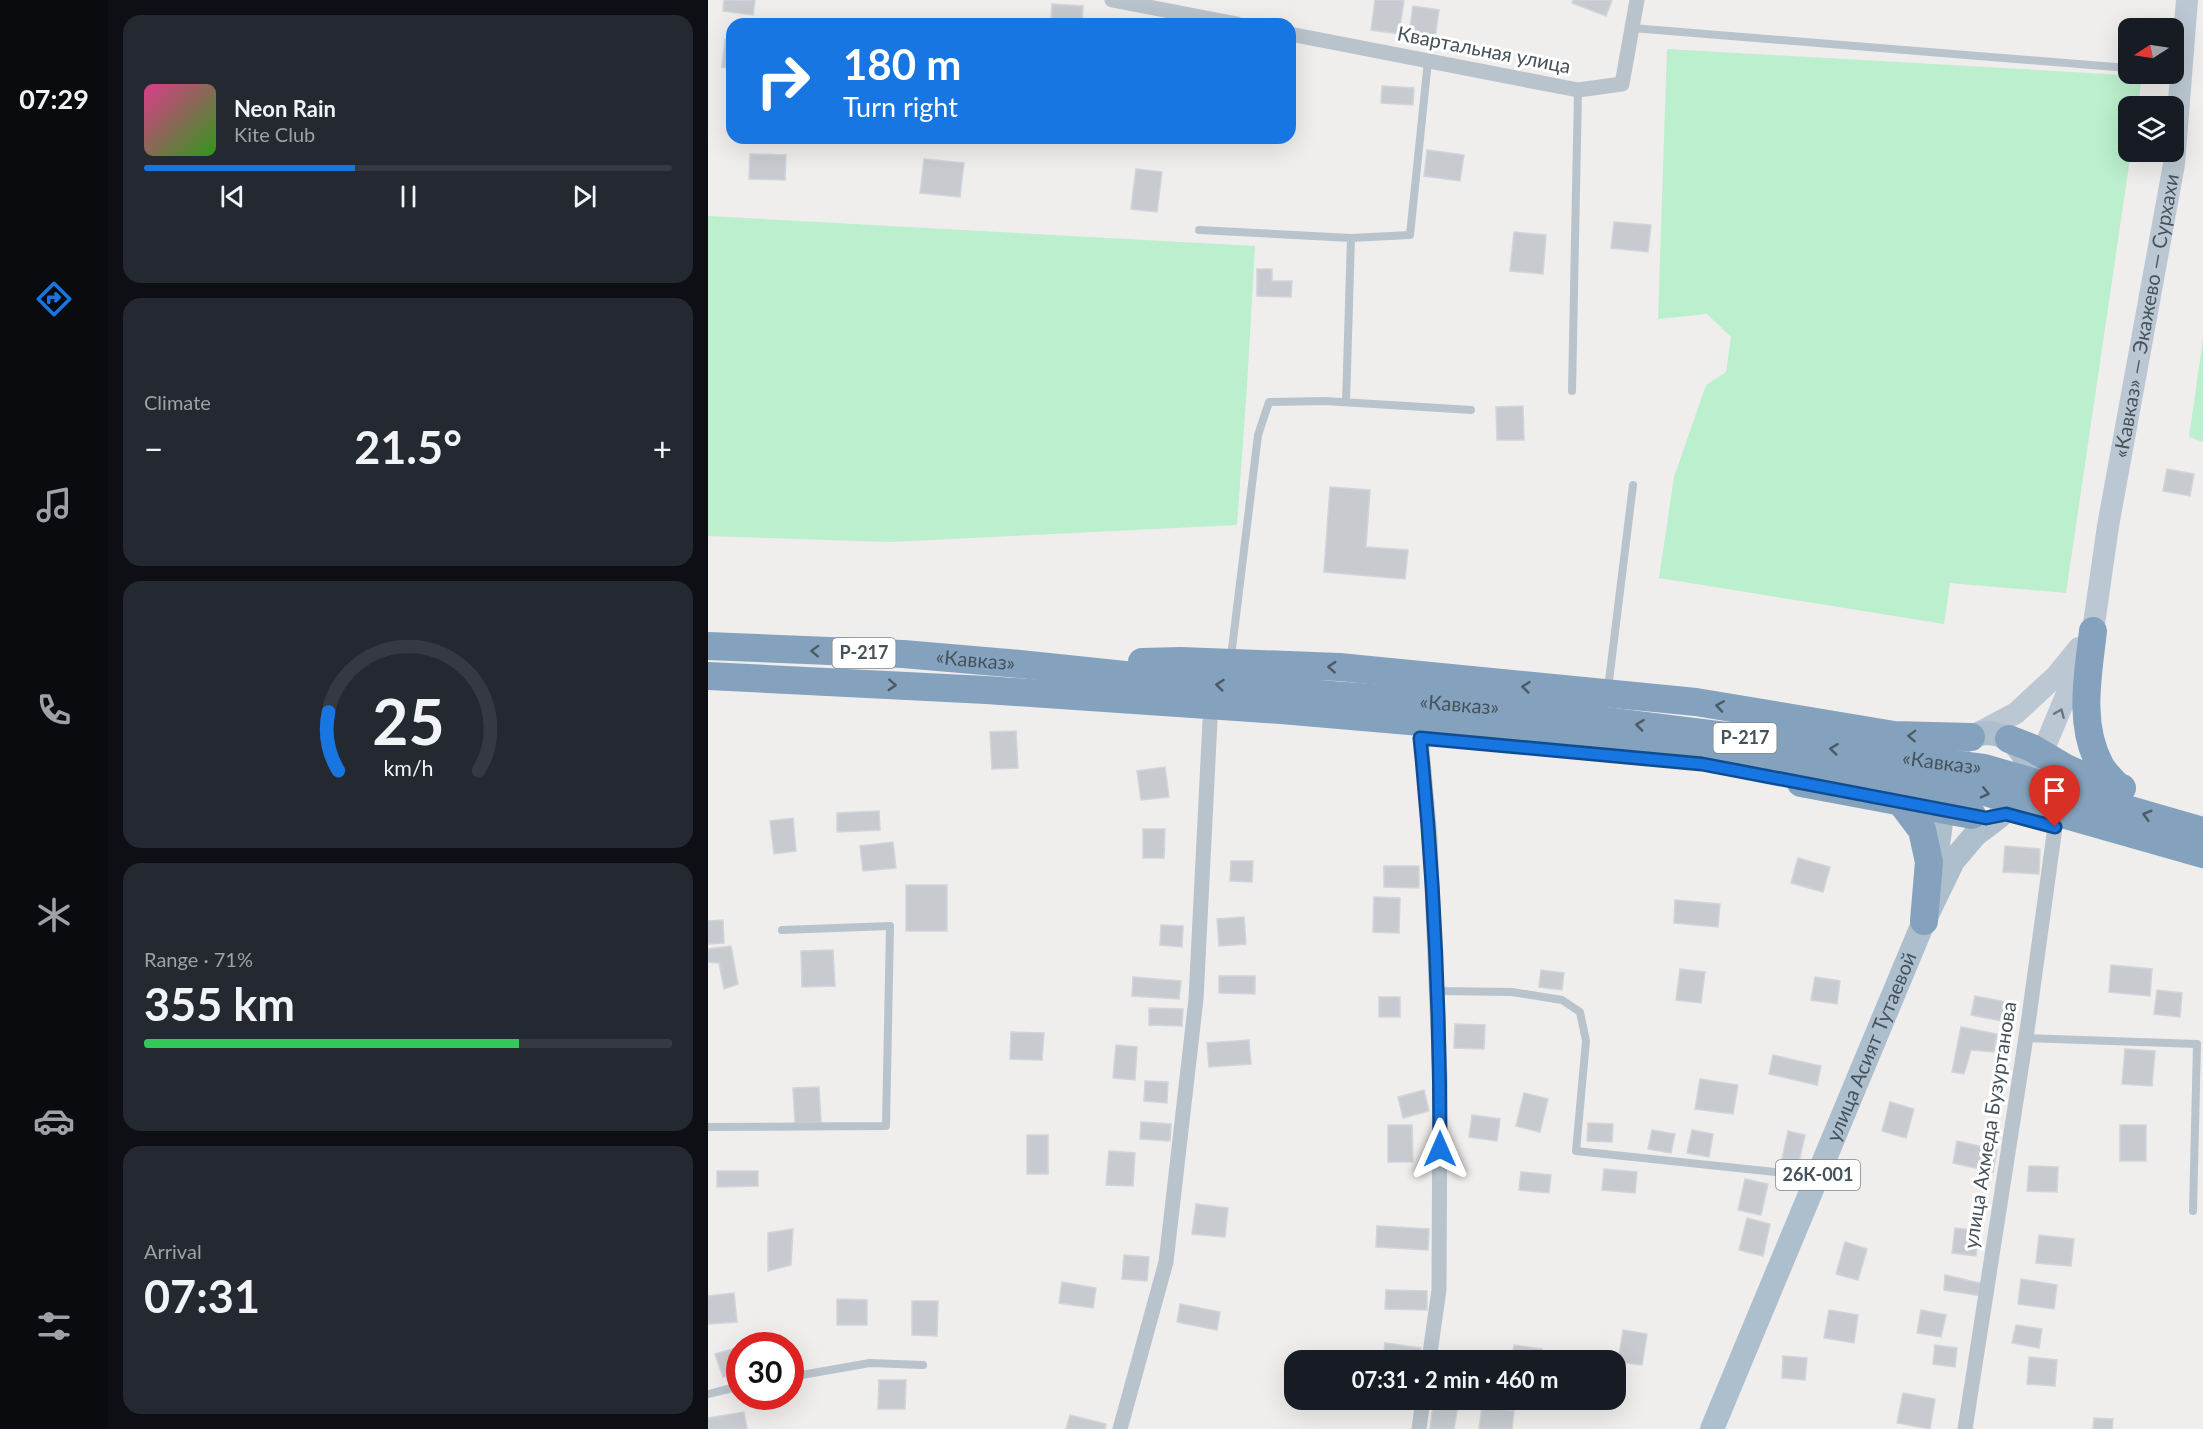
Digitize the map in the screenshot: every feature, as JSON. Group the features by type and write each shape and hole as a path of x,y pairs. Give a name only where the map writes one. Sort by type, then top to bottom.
{"highway":[{"path":"2093,631 2087,719 2090,738 2100,766 2118,787"},
{"name":"«Кавказ»","path":"708,646 903,654 1020,664 1280,701 1888,776 1985,792 2203,854"},
{"path":"1020,664 1181,661 1339,667 1533,688 1696,702 1894,735 1971,737"},
{"name":"«Кавказ»","path":"708,676 986,690 1502,708 1984,768 2203,831"},
{"name":"Р-217","path":"986,690 1210,721 1702,764 1900,801"},
{"path":"2009,739 2043,754 2066,768 2118,787 2203,812"},
{"path":"1900,801 1945,796 1972,814"},
{"path":"1900,801 1922,830 1929,862 1924,921"},
{"path":"2003,815 2203,868"}],"main road":[{"name":"«Кавказ» — Экажево — Сурхахи","path":"2184,23 2187,0"},
{"name":"«Кавказ» — Экажево — Сурхахи","path":"2029,786 2093,631 2108,526 2174,164 2177,84"},
{"path":"1924,921 1935,870 1947,769 1951,756 1959,745 1971,737 2016,713 2056,676 2093,631"},
{"path":"1971,737 1983,734 2009,739 2020,748 2027,759 2030,773 2029,786 2016,807 2003,815 1986,818 1972,814"},
{"name":"улица Асият Тутаевой","path":"1712,1429 1924,921 1953,861 1975,835 2003,815"}],"street":[{"path":"1112,0 1206,18"},
{"name":"Квартальная улица","path":"1296,35 1578,90 1622,84 1637,0"},
{"path":"1120,1429 1166,1262 1196,999 1210,721"},
{"path":"1420,738 1430,838 1440,1078 1439,1290 1430,1350"},
{"name":"улица Ахмеда Бузуртанова","path":"1965,1429 2055,827"},
{"path":"1419,1429 1422,1410"}],"lane":[{"path":"1632,28 2118,67"},
{"path":"1199,230 1352,238 1410,235 1428,61"},
{"path":"1572,391 1578,90"},
{"path":"1346,402 1352,238"},
{"path":"1230,662 1258,435 1269,402 1346,402 1471,410"},
{"path":"1607,693 1633,485"},
{"path":"708,1127 886,1126 890,926 782,930"},
{"path":"1436,991 1512,992 1562,1000 1580,1012 1586,1041 1576,1151 1818,1176"},
{"path":"2025,1038 2197,1044 2193,1211"},
{"path":"804,1375 870,1363 923,1365"},
{"path":"708,1394 726,1390"}],"green space":[{"path":"1667,49 2118,75 2118,84 2141,84 2139,96 2118,96 2118,162 2130,162 2066,593 1950,583 1944,624 1659,578 1674,477 1706,385 1726,372 1731,337 1707,314 1658,319"},
{"path":"708,216 1255,246 1237,525 889,542 708,536"},
{"path":"2203,339 2203,442 2189,437"}],"building":[{"path":"724,0 755,0 753,15 723,11"},
{"path":"1375,0 1404,0 1399,34 1371,30"},
{"path":"1573,0 1612,0 1606,16 1572,3"},
{"path":"1052,4 1083,6 1082,18 1051,18"},
{"path":"1413,6 1439,10 1435,38 1409,34"},
{"path":"725,39 726,68 722,67"},
{"path":"1382,86 1414,88 1413,105 1381,103"},
{"path":"1427,150 1464,155 1460,181 1424,176"},
{"path":"750,154 786,155 785,180 749,179"},
{"path":"924,159 964,163 960,197 920,193"},
{"path":"1136,169 1162,172 1157,212 1131,209"},
{"path":"1614,222 1651,225 1648,252 1611,248"},
{"path":"1514,232 1546,235 1543,274 1510,271"},
{"path":"1257,269 1272,269 1272,281 1292,281 1291,297 1257,296"},
{"path":"1523,406 1524,440 1497,440 1496,407"},
{"path":"2167,469 2194,474 2190,496 2163,491"},
{"path":"1330,487 1370,490 1366,547 1408,550 1405,579 1324,572"},
{"path":"1016,731 1018,768 992,769 990,732"},
{"path":"1165,767 1169,797 1141,800 1137,771"},
{"path":"879,811 880,830 837,832 837,813"},
{"path":"793,818 796,851 774,854 770,821"},
{"path":"1143,829 1165,829 1164,858 1143,858"},
{"path":"893,842 896,868 863,871 860,846"},
{"path":"2005,846 2040,849 2039,874 2003,872"},
{"path":"1798,858 1830,867 1823,892 1791,883"},
{"path":"1231,861 1253,861 1252,882 1230,881"},
{"path":"1384,866 1419,866 1419,888 1384,887"},
{"path":"906,885 947,885 947,931 906,931"},
{"path":"1374,897 1400,898 1399,933 1373,932"},
{"path":"1675,900 1720,904 1718,927 1674,923"},
{"path":"1244,917 1246,944 1219,946 1217,919"},
{"path":"723,920 724,943 708,944 708,921"},
{"path":"1161,925 1183,926 1182,947 1160,945"},
{"path":"731,946 738,984 724,989 719,963 708,962 708,949"},
{"path":"833,950 835,986 802,987 801,951"},
{"path":"2111,965 2152,969 2150,996 2109,992"},
{"path":"1680,969 1705,972 1701,1003 1676,1000"},
{"path":"1541,970 1564,973 1562,990 1539,987"},
{"path":"1219,976 1255,976 1255,994 1219,993"},
{"path":"1133,977 1181,981 1179,999 1132,996"},
{"path":"1815,977 1840,981 1837,1004 1811,1000"},
{"path":"2157,990 2182,993 2180,1017 2154,1014"},
{"path":"1975,996 2011,1003 2008,1022 1971,1015"},
{"path":"1379,997 1400,997 1400,1017 1379,1017"},
{"path":"1149,1008 1183,1009 1182,1026 1149,1025"},
{"path":"1455,1024 1485,1025 1484,1049 1454,1048"},
{"path":"1961,1027 1997,1034 1994,1052 1971,1050 1964,1074 1952,1072"},
{"path":"1011,1032 1044,1033 1042,1060 1010,1059"},
{"path":"1249,1040 1251,1064 1209,1067 1207,1043"},
{"path":"1116,1045 1137,1047 1135,1080 1113,1078"},
{"path":"2125,1049 2155,1051 2152,1086 2122,1084"},
{"path":"1773,1055 1821,1066 1817,1085 1769,1074"},
{"path":"1700,1079 1738,1085 1733,1114 1695,1109"},
{"path":"1145,1081 1168,1082 1167,1103 1144,1101"},
{"path":"819,1087 821,1122 795,1123 793,1088"},
{"path":"1424,1090 1429,1111 1403,1118 1398,1097"},
{"path":"1524,1093 1548,1099 1540,1132 1516,1126"},
{"path":"1890,1102 1914,1109 1906,1138 1882,1131"},
{"path":"1472,1115 1500,1119 1497,1141 1469,1137"},
{"path":"1141,1122 1171,1124 1170,1141 1140,1139"},
{"path":"1588,1123 1613,1124 1612,1142 1587,1141"},
{"path":"1388,1125 1412,1125 1413,1162 1388,1162"},
{"path":"2120,1125 2146,1125 2146,1161 2120,1161"},
{"path":"1652,1130 1675,1134 1671,1153 1648,1149"},
{"path":"1692,1130 1713,1134 1709,1157 1687,1153"},
{"path":"1788,1131 1805,1135 1797,1171 1780,1168"},
{"path":"1027,1135 1048,1135 1048,1174 1027,1174"},
{"path":"1957,1141 1997,1150 1993,1172 1953,1163"},
{"path":"1109,1151 1135,1153 1133,1186 1106,1185"},
{"path":"2029,1166 2058,1167 2057,1192 2027,1191"},
{"path":"1604,1169 1637,1172 1635,1193 1602,1190"},
{"path":"717,1171 758,1171 758,1186 717,1187"},
{"path":"1521,1172 1551,1175 1549,1193 1519,1190"},
{"path":"1745,1179 1768,1184 1761,1215 1738,1210"},
{"path":"1196,1204 1228,1208 1225,1237 1192,1234"},
{"path":"1747,1218 1770,1224 1763,1256 1739,1250"},
{"path":"1377,1226 1429,1229 1428,1250 1376,1247"},
{"path":"1955,1228 1979,1231 1976,1256 1952,1253"},
{"path":"793,1229 791,1265 768,1271 768,1233"},
{"path":"2039,1235 2074,1239 2071,1266 2036,1263"},
{"path":"1845,1242 1867,1249 1858,1280 1836,1274"},
{"path":"1124,1255 1149,1257 1147,1281 1122,1279"},
{"path":"1945,1275 1984,1284 1981,1296 1944,1290"},
{"path":"2021,1279 2057,1285 2054,1309 2018,1304"},
{"path":"1062,1282 1096,1288 1093,1308 1059,1303"},
{"path":"1386,1290 1427,1291 1427,1310 1385,1309"},
{"path":"734,1293 737,1322 708,1324 708,1296"},
{"path":"837,1299 867,1300 867,1325 837,1325"},
{"path":"912,1301 938,1301 937,1336 912,1335"},
{"path":"1180,1304 1220,1312 1217,1330 1177,1322"},
{"path":"1829,1310 1858,1315 1854,1343 1824,1338"},
{"path":"1921,1310 1946,1315 1941,1337 1917,1333"},
{"path":"2016,1325 2042,1329 2039,1348 2012,1343"},
{"path":"1623,1330 1647,1334 1642,1365 1626,1363 1626,1350 1620,1350"},
{"path":"1385,1343 1421,1348 1421,1350 1384,1350"},
{"path":"1514,1345 1542,1349 1542,1350 1513,1350"},
{"path":"1935,1345 1957,1348 1955,1367 1933,1364"},
{"path":"726,1351 726,1376 723,1377 715,1354"},
{"path":"1783,1356 1807,1358 1805,1380 1782,1378"},
{"path":"2029,1357 2057,1360 2055,1386 2027,1384"},
{"path":"879,1380 906,1380 905,1409 878,1409"},
{"path":"1903,1393 1935,1399 1930,1429 1897,1423"},
{"path":"1433,1410 1457,1410 1454,1429 1430,1429"},
{"path":"1481,1410 1514,1411 1512,1429 1479,1429"},
{"path":"744,1412 747,1429 708,1429 708,1418"},
{"path":"1070,1415 1106,1424 1105,1429 1066,1429"},
{"path":"2094,1418 2113,1419 2112,1429 2093,1429"}],"route":[{"path":"1440,1149 1440,1078 1430,838 1420,738 1702,764 1986,818 2006,814 2055,827"}]}
